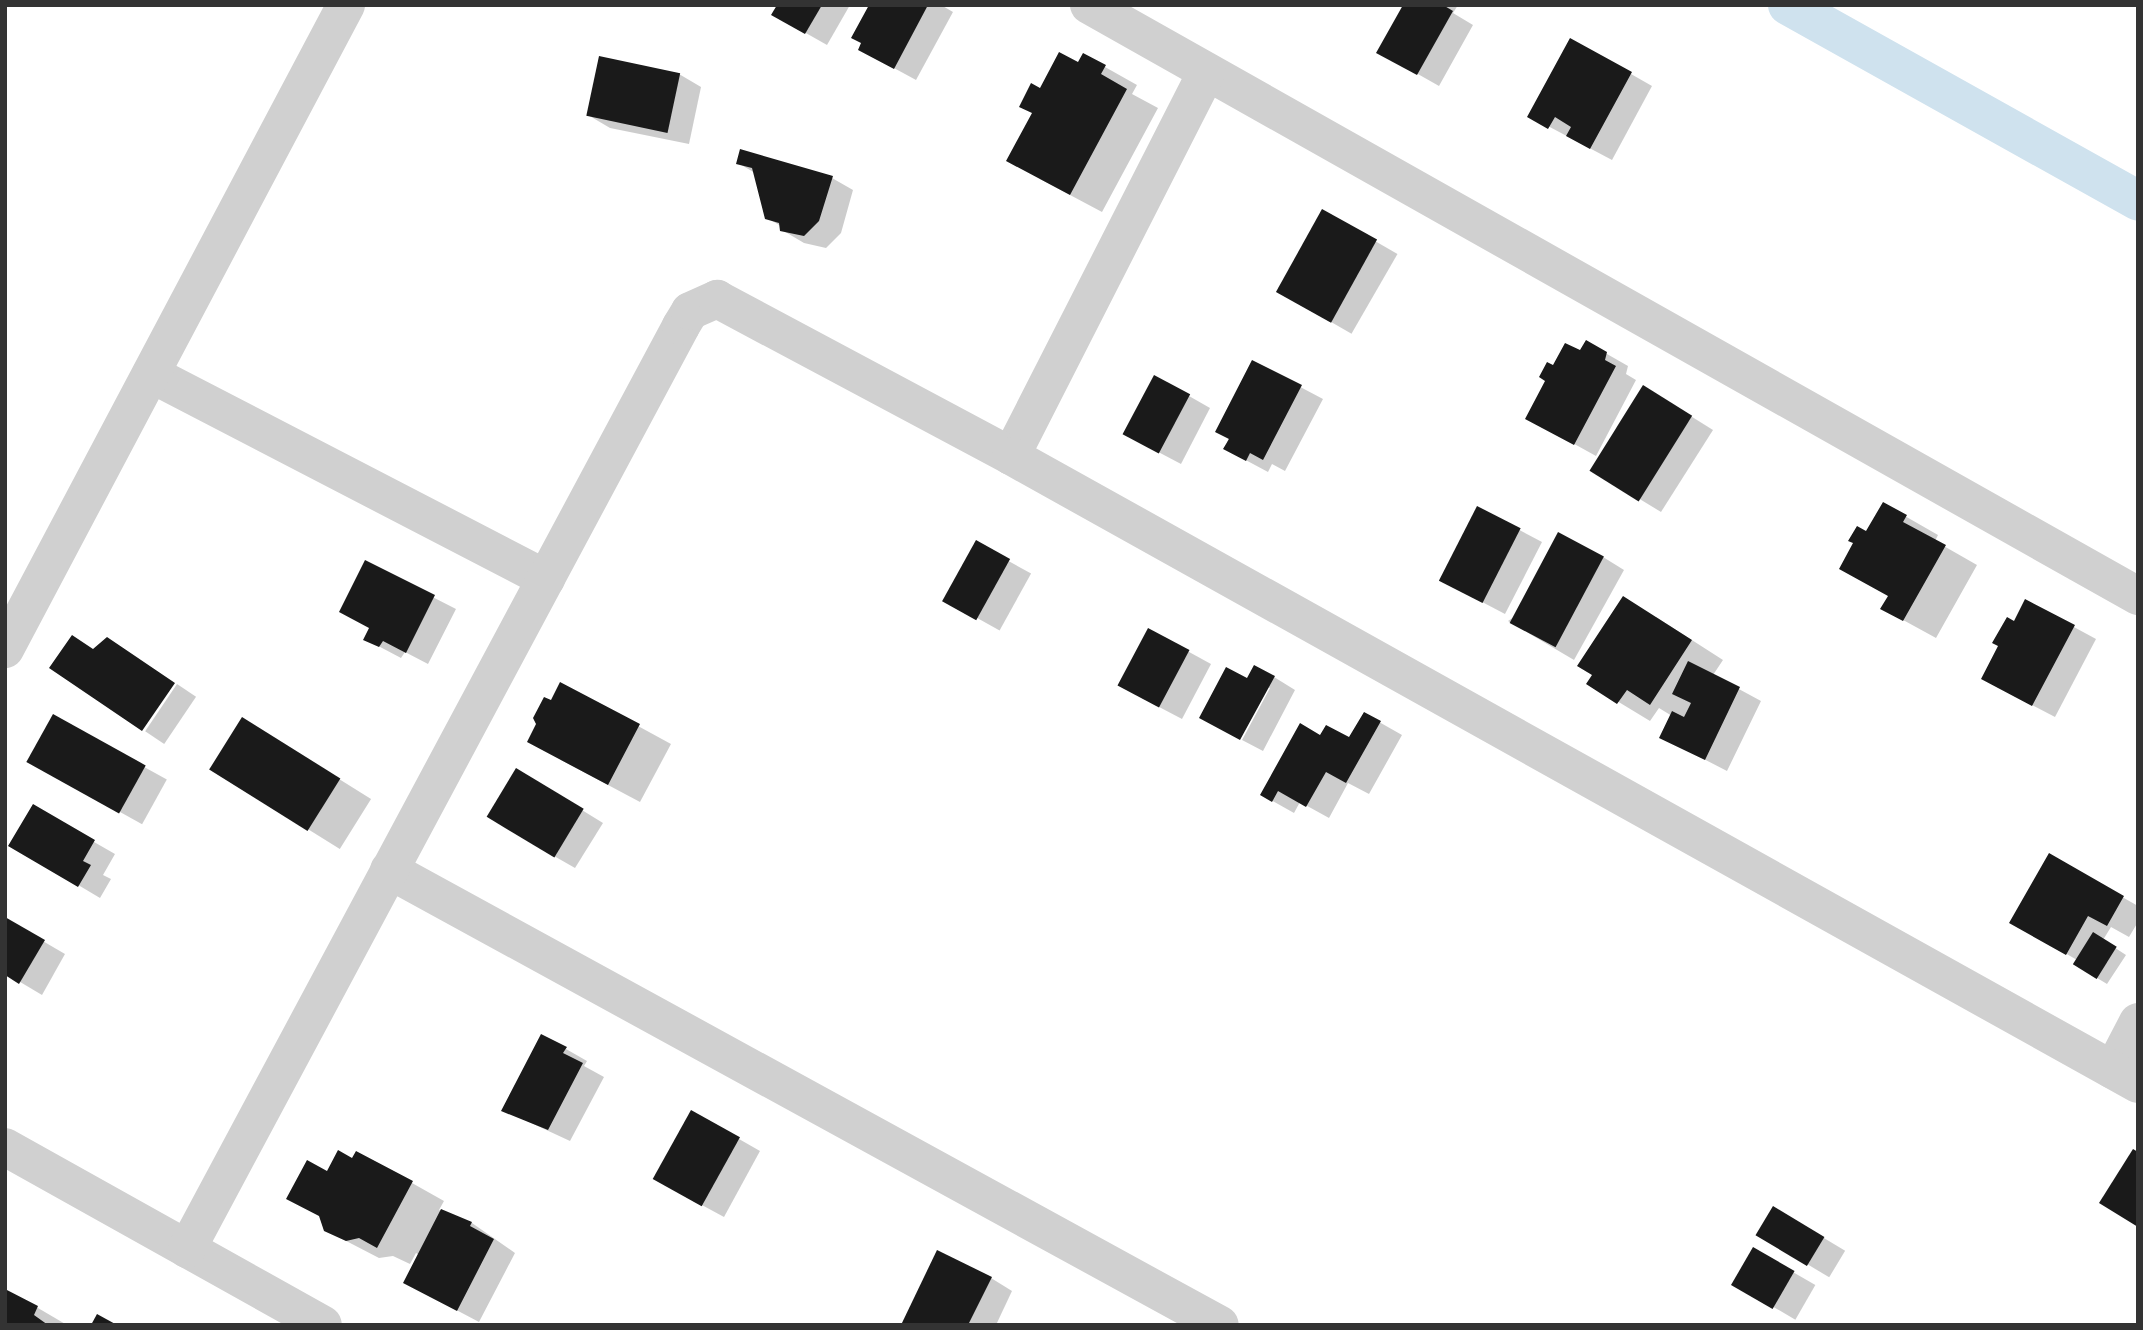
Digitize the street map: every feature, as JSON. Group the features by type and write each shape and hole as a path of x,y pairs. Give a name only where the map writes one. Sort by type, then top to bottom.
{"street":[{"path":"5,649 346,5"},
{"path":"1089,5 2138,596"},
{"path":"1011,456 1207,72"},
{"path":"187,1249 690,311 717,299 1011,456 2125,1077 2138,1022"},
{"path":"151,374 545,579"},
{"path":"390,870 1220,1325"},
{"path":"5,1147 323,1325"}],"building":[{"path":"777,5 822,5 805,34 771,15"},
{"path":"869,5 928,5 894,69 858,50 861,43 851,38"},
{"path":"1403,5 1443,5 1453,11 1417,75 1376,53"},
{"path":"1570,38 1632,72 1590,149 1566,136 1571,127 1555,117 1548,129 1527,117"},
{"path":"1059,52 1078,62 1083,53 1106,65 1101,74 1127,89 1070,195 1006,161 1032,113 1019,107 1031,83 1040,88"},
{"path":"599,56 680,73 668,133 586,116"},
{"path":"740,149 833,176 819,221 804,236 780,231 779,223 765,219 752,168 736,164"},
{"path":"1322,209 1377,240 1331,323 1276,292"},
{"path":"1586,340 1607,352 1605,360 1616,366 1574,445 1525,419 1545,381 1539,377 1547,362 1553,365 1565,343 1580,350"},
{"path":"1252,360 1302,385 1263,460 1250,453 1246,461 1223,449 1229,439 1215,432"},
{"path":"1154,375 1190,394 1159,453 1123,434"},
{"path":"1643,385 1692,416 1639,501 1589,471"},
{"path":"1883,502 1907,515 1903,522 1946,545 1903,621 1880,609 1888,596 1839,569 1853,543 1848,541 1857,526 1866,531"},
{"path":"1477,506 1521,528 1483,603 1439,581"},
{"path":"1558,532 1604,556 1556,647 1510,623"},
{"path":"976,540 1010,559 976,620 942,601"},
{"path":"365,560 435,595 406,653 383,641 379,647 363,640 369,628 339,612"},
{"path":"1623,596 1692,640 1650,705 1627,690 1617,704 1586,684 1592,675 1577,666"},
{"path":"2025,599 2075,625 2032,706 1981,679 1998,646 1992,643 2007,617 2014,621"},
{"path":"1148,628 1189,650 1159,707 1117,685"},
{"path":"72,635 93,649 107,637 175,683 142,731 49,668"},
{"path":"1688,661 1740,687 1705,760 1659,738 1672,711 1684,717 1691,703 1672,694"},
{"path":"1254,665 1275,676 1240,740 1199,718 1226,667 1247,678"},
{"path":"560,682 640,724 608,785 527,742 536,724 533,718 544,697 551,700"},
{"path":"1364,712 1381,721 1346,783 1326,772 1306,807 1278,791 1272,802 1260,795 1300,723 1320,735 1326,725 1349,737"},
{"path":"53,714 146,765 119,813 26,762"},
{"path":"242,717 340,778 308,831 209,770"},
{"path":"516,768 584,809 554,858 487,817"},
{"path":"33,804 95,840 83,861 91,865 78,887 8,846"},
{"path":"2049,853 2124,896 2107,926 2088,916 2066,955 2009,923"},
{"path":"5,917 45,940 19,984 5,975"},
{"path":"2093,932 2117,947 2097,979 2073,964"},
{"path":"541,1034 567,1047 563,1053 583,1063 548,1130 501,1111"},
{"path":"691,1110 740,1137 702,1206 653,1179"},
{"path":"2133,1149 2138,1152 2138,1227 2099,1203"},
{"path":"338,1150 352,1158 356,1151 413,1181 377,1248 359,1238 346,1241 324,1231 319,1216 286,1199 307,1160 327,1171"},
{"path":"1773,1206 1824,1237 1807,1266 1755,1235"},
{"path":"441,1209 472,1222 470,1226 494,1239 457,1311 403,1283"},
{"path":"1753,1247 1795,1271 1773,1309 1731,1285"},
{"path":"937,1250 992,1277 968,1325 901,1325"},
{"path":"5,1289 38,1306 34,1315 48,1325 5,1325"},
{"path":"97,1314 117,1325 91,1325"}],"waterway":[{"path":"1788,5 2138,201"}]}
